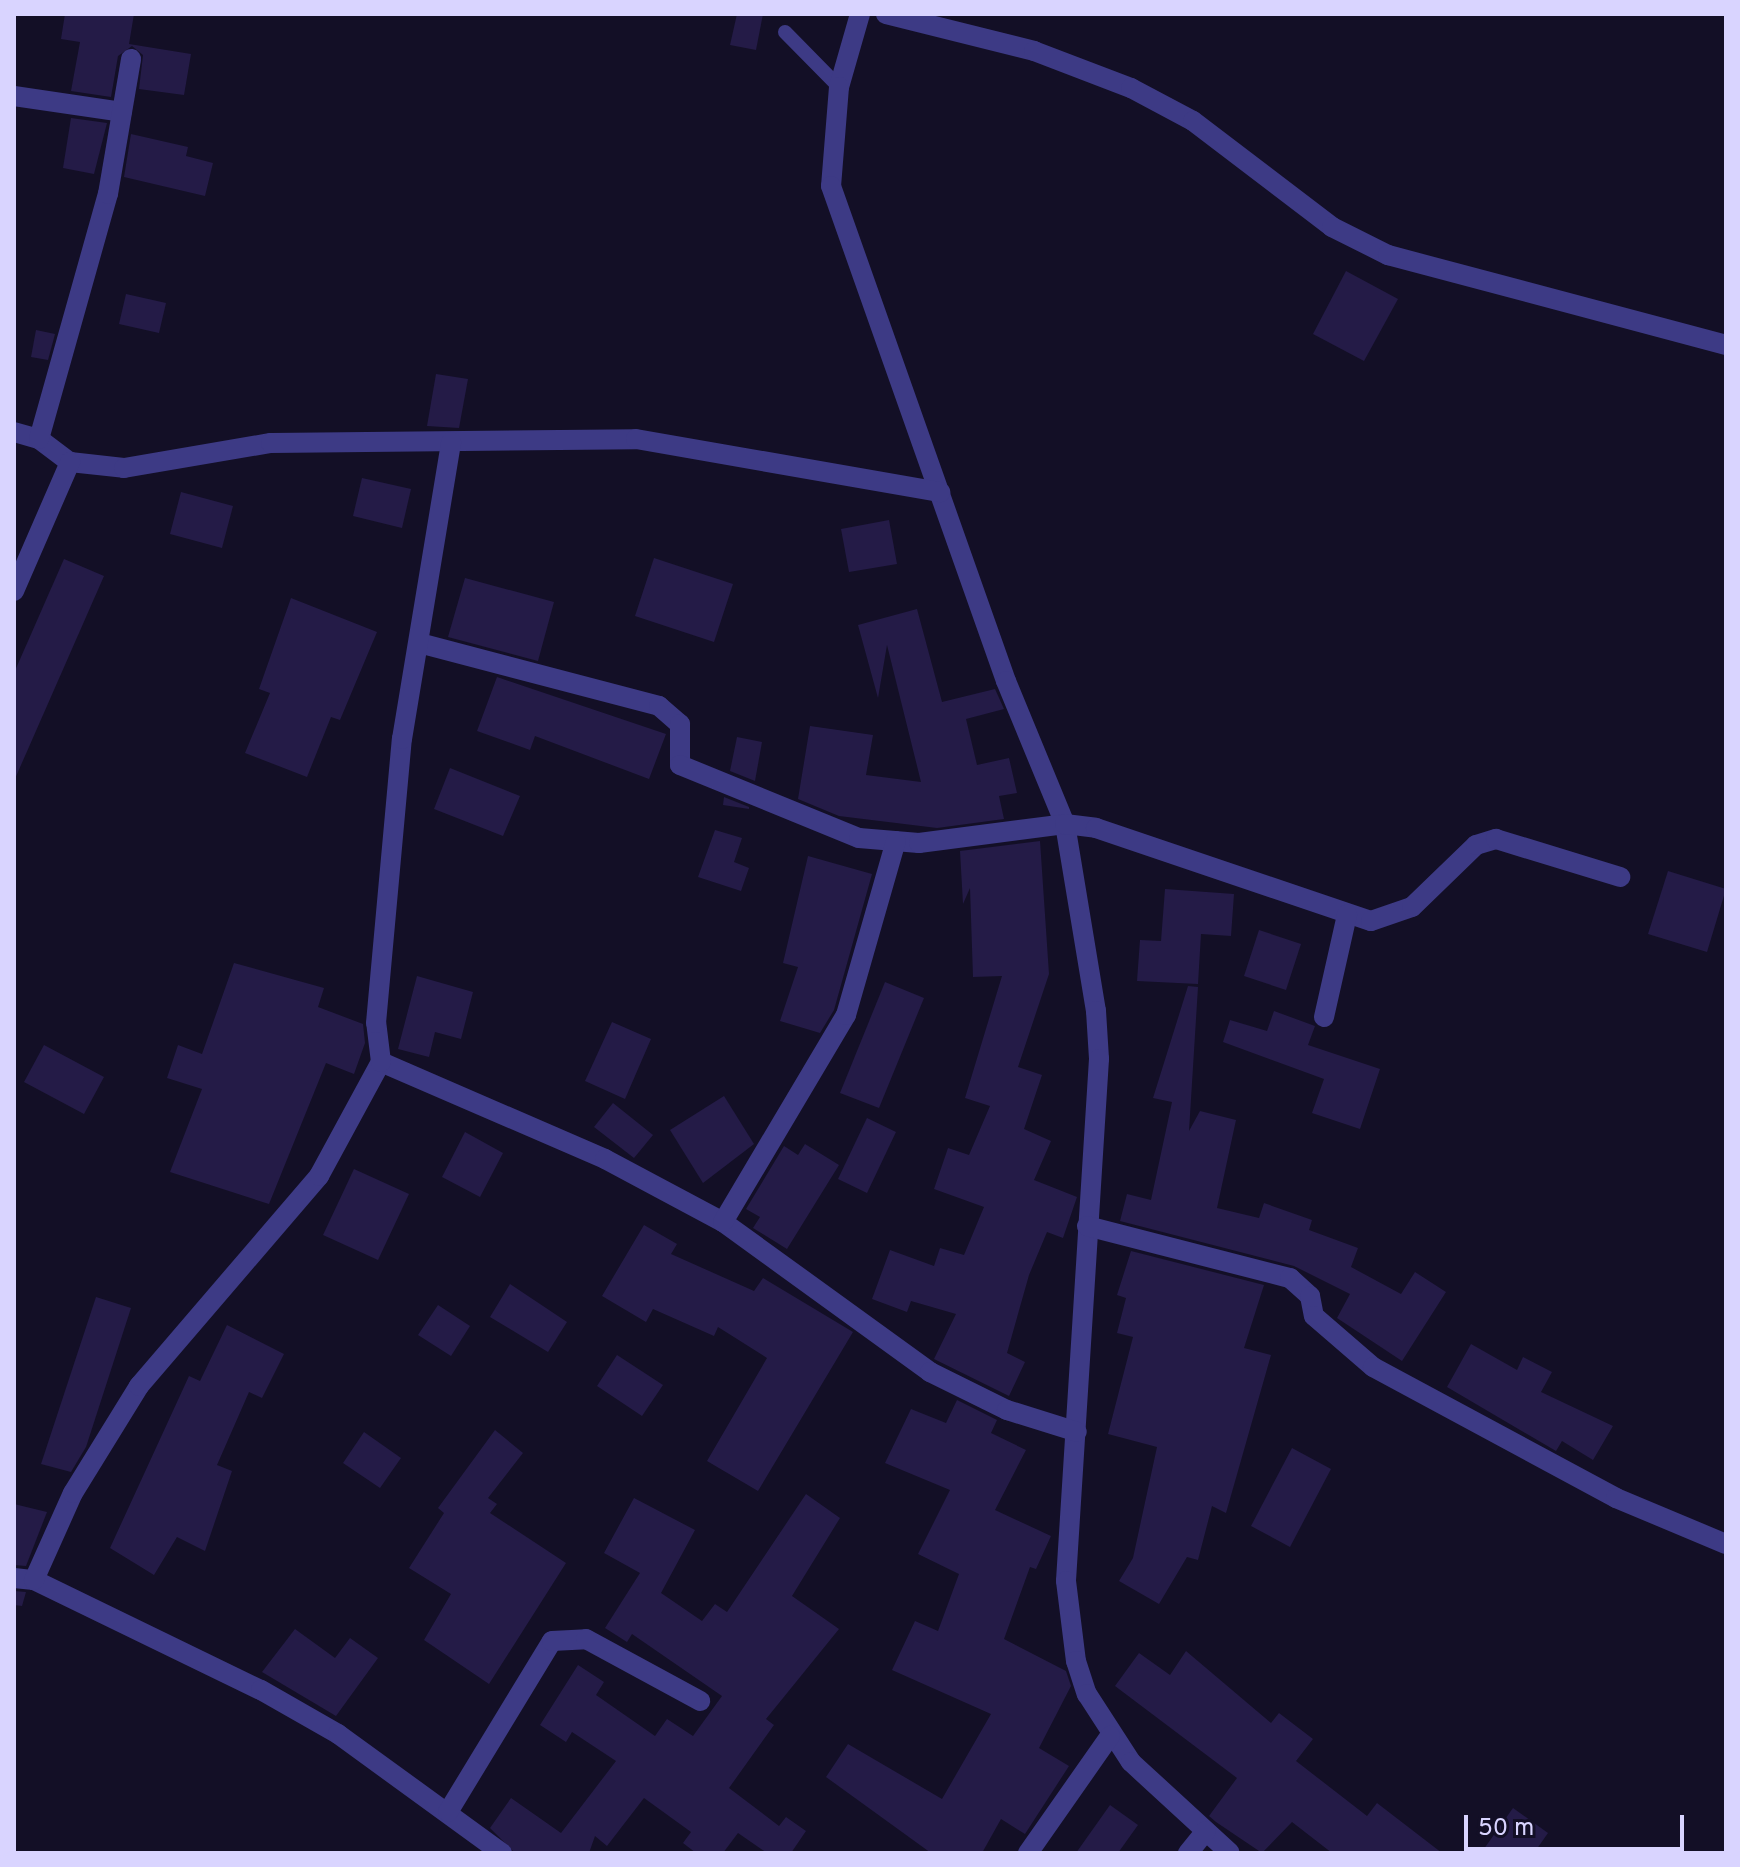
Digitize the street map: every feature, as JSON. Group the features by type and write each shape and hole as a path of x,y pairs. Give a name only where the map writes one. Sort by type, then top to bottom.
{"street":[{"path":"860,14 839,87 831,186 940,492 1065,824 1099,1059 1087,1226 1069,1624 1087,1694 1110,1736 1230,1853"},
{"path":"886,14 1034,51 1131,88 1193,121 1332,227 1388,255 1726,345"},
{"path":"39,439 85,283 131,59"},
{"path":"14,96 122,112"},
{"path":"14,432 39,439 70,462 124,468 271,443 636,439 940,492"},
{"path":"451,442 423,644 399,770 376,1023 381,1062 319,1176 139,1386 24,1579 261,1690 448,1812 502,1853"},
{"path":"14,591 70,462"},
{"path":"423,644 659,706 680,724 677,759 688,771 810,823 896,841 1065,824 1116,834 1347,915 1390,920 1476,845 1496,839 1620,877"},
{"path":"723,1222 846,1015 896,841"},
{"path":"1324,1017 1347,915"},
{"path":"381,1062 605,1159 723,1222 930,1372 1007,1410 1077,1432"},
{"path":"1087,1226 1290,1278 1310,1296 1314,1316 1373,1367 1616,1498 1726,1544"},
{"path":"448,1812 552,1641 586,1639 700,1701"},
{"path":"1028,1853 1110,1736"},
{"path":"1188,1853 1206,1831"}],"lane":[{"path":"785,32 839,87"}],"building":[{"path":"65,14 134,14 129,44 191,54 184,95 139,89 143,55 132,46 118,56 111,97 71,91 80,42 61,39"},
{"path":"737,14 763,14 756,50 730,45"},
{"path":"71,118 107,123 94,174 63,168"},
{"path":"131,134 188,147 186,156 213,163 205,196 124,177"},
{"path":"1346,271 1398,299 1364,361 1313,334"},
{"path":"126,294 166,303 159,333 119,324"},
{"path":"36,330 55,334 48,360 31,357"},
{"path":"436,374 468,379 459,428 427,426"},
{"path":"362,478 411,489 402,528 353,516"},
{"path":"181,492 233,506 222,548 170,534"},
{"path":"889,520 897,564 849,572 841,529"},
{"path":"654,558 733,584 714,642 635,616"},
{"path":"64,559 104,576 14,781 14,673"},
{"path":"465,578 554,602 538,661 448,637"},
{"path":"291,598 377,632 340,720 331,717 307,777 245,753 270,693 259,689"},
{"path":"917,609 942,702 995,689 1004,709 966,719 977,765 1009,758 1017,793 999,796 1004,819 937,828 839,816 798,799 810,726 873,735 866,775 921,782 887,645 878,698 858,625"},
{"path":"497,677 666,734 649,779 535,736 530,750 477,731"},
{"path":"737,737 762,742 755,781 730,771"},
{"path":"450,768 520,796 503,836 434,809"},
{"path":"724,797 749,807 749,809 723,805"},
{"path":"715,830 742,838 734,862 749,868 741,891 698,877"},
{"path":"1040,841 1049,974 1018,1067 1042,1075 1024,1129 1051,1141 1034,1180 1077,1197 1063,1238 1047,1232 1029,1275 1007,1353 1025,1362 1009,1396 934,1359 956,1314 911,1301 907,1312 872,1299 890,1250 934,1266 940,1248 964,1255 984,1207 934,1189 948,1148 969,1155 990,1106 965,1098 1002,976 973,977 970,888 963,904 960,851"},
{"path":"808,856 872,874 834,1010 820,1033 780,1021 798,967 783,963"},
{"path":"1668,871 1726,889 1707,952 1648,934"},
{"path":"1165,889 1234,894 1231,936 1201,934 1198,984 1137,981 1140,940 1161,941"},
{"path":"1259,930 1301,944 1286,990 1244,976"},
{"path":"234,963 324,988 318,1007 363,1024 365,1043 354,1074 326,1063 269,1204 170,1172 202,1089 167,1078 178,1045 202,1054"},
{"path":"417,976 473,992 461,1039 435,1032 429,1057 398,1049"},
{"path":"885,982 924,998 879,1108 840,1093"},
{"path":"1188,986 1198,987 1189,1131 1200,1111 1236,1120 1217,1208 1259,1218 1264,1203 1312,1220 1309,1230 1358,1248 1351,1267 1401,1294 1415,1272 1446,1292 1402,1361 1337,1318 1350,1294 1294,1266 1120,1221 1127,1194 1151,1200 1172,1102 1153,1098"},
{"path":"1274,1011 1315,1026 1308,1045 1380,1069 1360,1129 1312,1113 1324,1079 1223,1042 1230,1020 1267,1031"},
{"path":"612,1022 651,1039 625,1099 585,1081"},
{"path":"44,1045 104,1077 84,1114 24,1082"},
{"path":"724,1096 754,1144 703,1183 670,1130"},
{"path":"613,1103 653,1135 634,1158 594,1127"},
{"path":"867,1118 896,1132 867,1193 838,1179"},
{"path":"465,1132 503,1153 480,1197 442,1177"},
{"path":"805,1144 839,1165 787,1249 753,1228 760,1217 746,1209 784,1146 798,1155"},
{"path":"354,1169 409,1194 378,1260 323,1235"},
{"path":"644,1225 677,1244 671,1254 754,1291 763,1278 853,1332 758,1491 707,1461 767,1358 718,1327 714,1336 653,1309 646,1322 602,1296"},
{"path":"1131,1251 1264,1285 1244,1348 1271,1355 1226,1513 1212,1506 1198,1560 1187,1557 1159,1604 1119,1581 1133,1558 1157,1447 1108,1434 1133,1337 1117,1333 1126,1298 1117,1295"},
{"path":"510,1284 567,1322 548,1352 490,1317"},
{"path":"96,1297 131,1308 86,1447 71,1472 41,1464"},
{"path":"438,1305 470,1326 451,1356 418,1335"},
{"path":"227,1325 284,1354 262,1398 249,1392 217,1465 232,1471 205,1551 177,1537 154,1575 110,1548 189,1376 200,1381"},
{"path":"1471,1344 1517,1370 1523,1357 1552,1372 1541,1392 1613,1426 1593,1460 1562,1441 1556,1451 1447,1387"},
{"path":"617,1355 663,1385 642,1416 597,1386"},
{"path":"957,1400 997,1420 991,1433 1026,1450 995,1510 1051,1536 1036,1569 1030,1567 1004,1639 1066,1671 1071,1686 1039,1748 1069,1766 1025,1834 1001,1819 982,1853 931,1853 826,1777 848,1744 942,1799 991,1714 892,1670 915,1621 938,1631 959,1574 918,1554 950,1490 885,1463 911,1409 946,1423"},
{"path":"495,1430 523,1453 488,1498 497,1504 490,1513 566,1563 489,1684 424,1640 451,1594 409,1568 444,1513 438,1508"},
{"path":"364,1432 401,1458 380,1488 343,1463"},
{"path":"1292,1448 1331,1469 1290,1547 1251,1526"},
{"path":"806,1494 840,1518 792,1596 839,1629 766,1719 774,1725 729,1788 779,1826 786,1817 806,1831 791,1853 767,1853 738,1833 723,1853 696,1853 683,1843 691,1832 644,1798 607,1846 595,1836 589,1853 515,1853 490,1828 511,1798 561,1833 616,1761 572,1732 566,1742 540,1725 578,1665 604,1682 596,1695 655,1736 667,1719 693,1736 722,1696 632,1634 627,1642 605,1628 640,1573 604,1553 634,1498 695,1530 661,1593 702,1621 715,1604 727,1612"},
{"path":"14,1504 47,1512 26,1566 14,1565"},
{"path":"14,1591 26,1592 22,1606 14,1605"},
{"path":"295,1629 335,1658 350,1638 378,1658 336,1716 262,1672"},
{"path":"1186,1651 1271,1723 1279,1713 1313,1739 1296,1761 1367,1816 1377,1803 1442,1853 1332,1853 1292,1822 1262,1853 1216,1822 1209,1816 1237,1778 1115,1686 1139,1653 1170,1675"},
{"path":"1110,1805 1138,1825 1118,1853 1076,1853"},
{"path":"1513,1808 1548,1833 1534,1853 1481,1853"}]}
